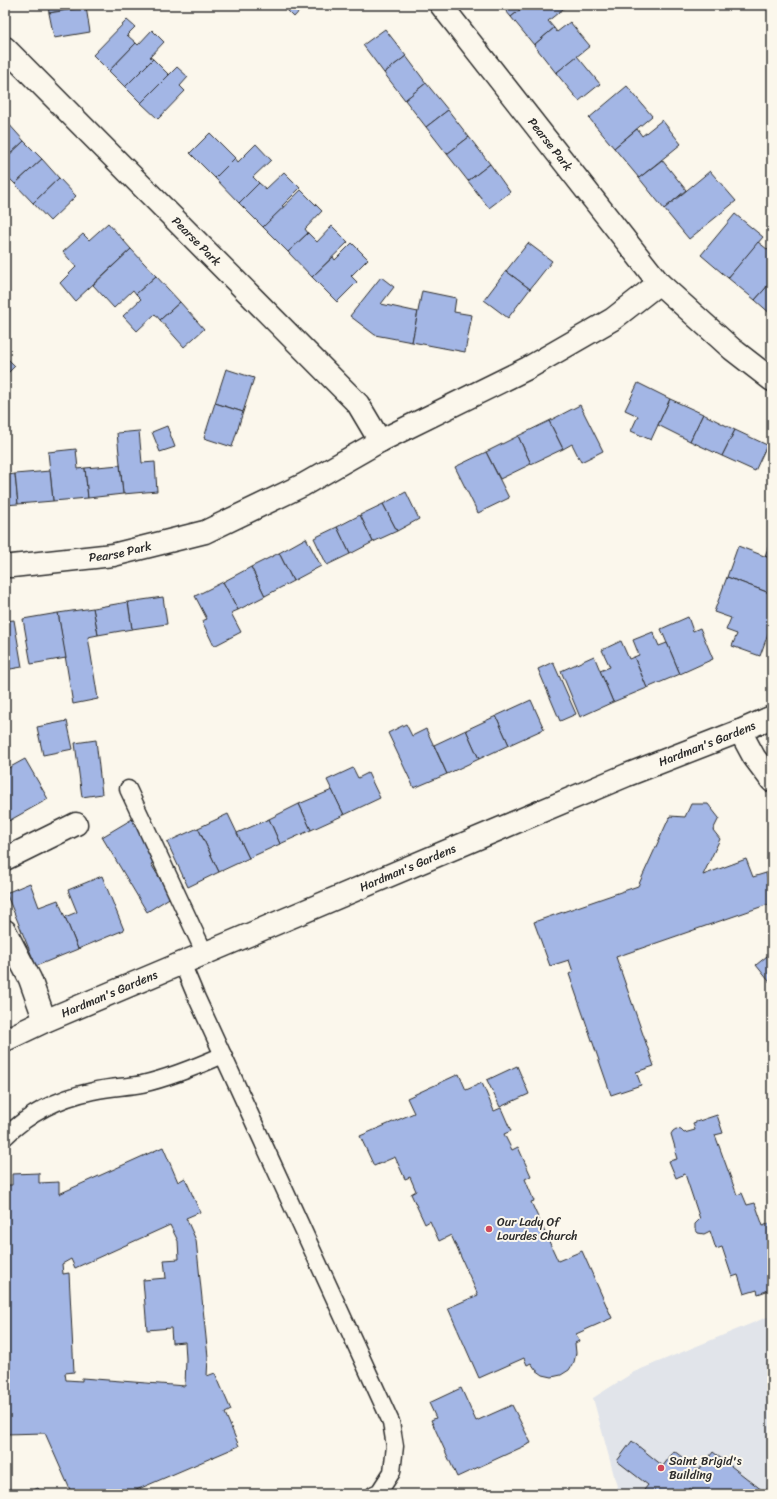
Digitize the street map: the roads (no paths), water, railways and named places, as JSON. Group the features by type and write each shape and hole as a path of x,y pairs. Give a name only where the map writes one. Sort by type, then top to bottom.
{"street":[{"name":"Pearse Park","path":"441,5 659,283 732,349 772,380"},
{"name":"Pearse Park","path":"5,48 358,404 380,441"},
{"name":"Pearse Park","path":"5,566 113,555 205,532 303,485 380,441 528,368 613,319 659,283"},
{"name":"Hardman's Gardens","path":"5,1040 45,1021 627,775 772,717"},
{"path":"740,731 754,757 772,780"},
{"path":"5,859 76,824"},
{"path":"5,932 30,980 45,1021"},
{"name":"Hardman's Gardens","path":"5,1027 45,1021"}],"lane":[{"path":"128,789 205,954"},
{"path":"182,963 390,1422 395,1446 392,1472 379,1492 374,1494"},
{"path":"5,1137 33,1115 60,1100 94,1090 143,1084 193,1068 223,1055"}],"place":[{"name":"Our Lady Of Lourdes Church","path":"489,1229"},
{"name":"Saint Brigid's Building","path":"661,1468"}]}
